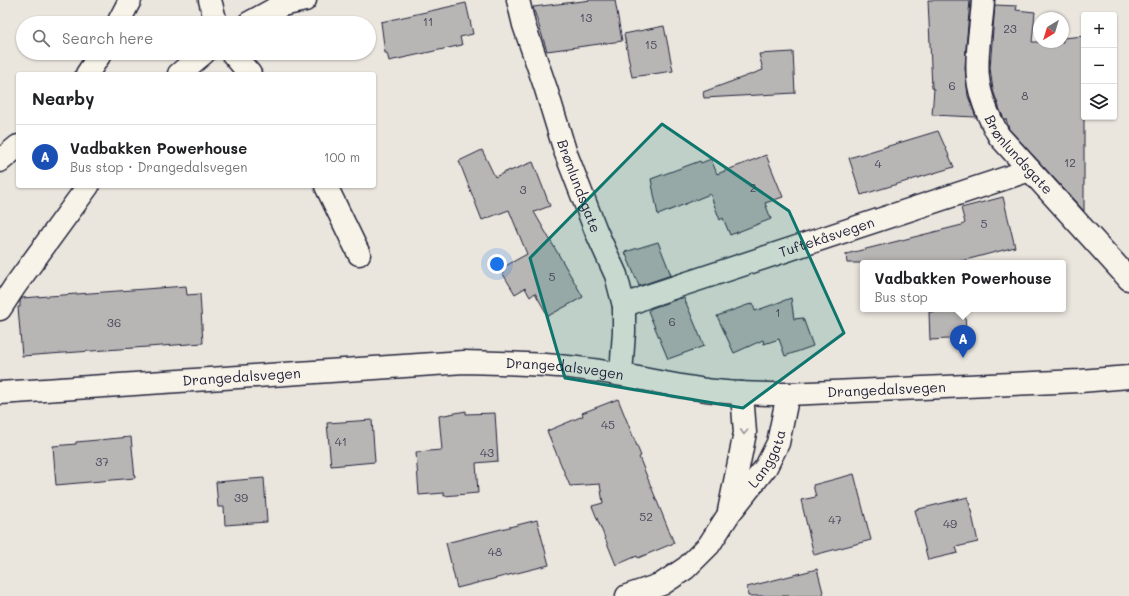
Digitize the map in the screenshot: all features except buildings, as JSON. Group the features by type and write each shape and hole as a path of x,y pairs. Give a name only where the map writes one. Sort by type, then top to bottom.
{"street":[{"path":"122,16 130,0"},
{"path":"210,0 214,16"},
{"path":"261,16 282,4 305,0"},
{"name":"Brønlundsgate","path":"518,0 524,25 565,151 596,231 616,275 624,306 621,374"},
{"name":"Brønlundsgate","path":"983,0 978,58 978,78 989,118 999,136 1129,279"},
{"path":"88,72 96,60"},
{"path":"181,72 196,60"},
{"path":"238,60 248,72"},
{"path":"0,161 16,148"},
{"name":"Tuftekåsvegen","path":"624,306 648,296 1030,170"},
{"path":"0,308 87,188"},
{"path":"327,188 359,254"},
{"name":"Drangedalsvegen","path":"0,393 464,362 577,368 621,374 715,392 742,393 788,394 1073,381 1129,377"},
{"name":"Langgata","path":"729,514 745,433 742,393"},
{"name":"Langgata","path":"627,596 662,584 686,568 709,545 729,514 766,467 778,443 788,394"}],"highlighted area":[{"path":"662,124 789,211 844,333 743,408 565,378 530,258"}],"place":[{"name":"Vadbakken Powerhouse","path":"963,358"}]}
